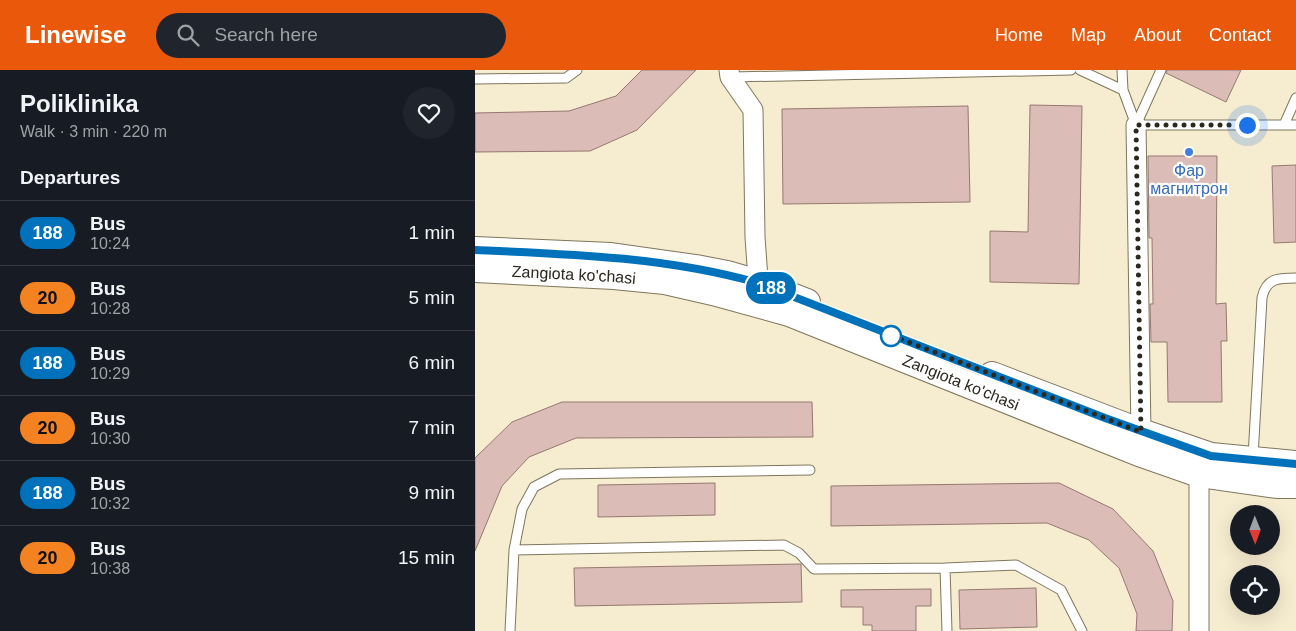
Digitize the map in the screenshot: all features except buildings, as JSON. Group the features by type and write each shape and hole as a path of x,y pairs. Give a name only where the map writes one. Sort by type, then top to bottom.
{"main road":[{"name":"Zangiota ko'chasi","path":"475,250 611,256 727,274 759,294 1140,442 1199,474 1277,485 1296,485"},
{"name":"Zangiota ko'chasi","path":"475,269 614,276 759,294"},
{"name":"Zangiota ko'chasi","path":"1140,442 1211,456 1296,464"}],"street":[{"path":"730,74 753,110 755,237 759,294"},
{"path":"1136,125 1140,442"},
{"path":"1199,474 1199,631"}],"lane":[{"path":"475,79 566,78 577,70"},
{"path":"730,74 1071,70"},
{"path":"1080,70 1123,90"},
{"path":"1123,70 1123,90 1136,125"},
{"path":"1136,125 1161,70"},
{"path":"1283,125 1296,98"},
{"path":"1136,125 1296,125"},
{"path":"1253,460 1264,288 1273,280 1296,278"},
{"path":"510,631 514,550 522,510 534,487 559,474 810,470"},
{"path":"514,550 783,545 799,553 814,569 945,568 1016,565 1061,590 1082,631"},
{"path":"945,568 947,631"}],"bus line":[{"name":"188","path":"475,250 611,256 727,274 758,283 1141,432 1211,456 1296,464"}],"place":[{"name":"Фар магнитрон","path":"1189,152"}],"route":[{"path":"891,336 888,334 1141,432 1136,125 1247,125"}]}
